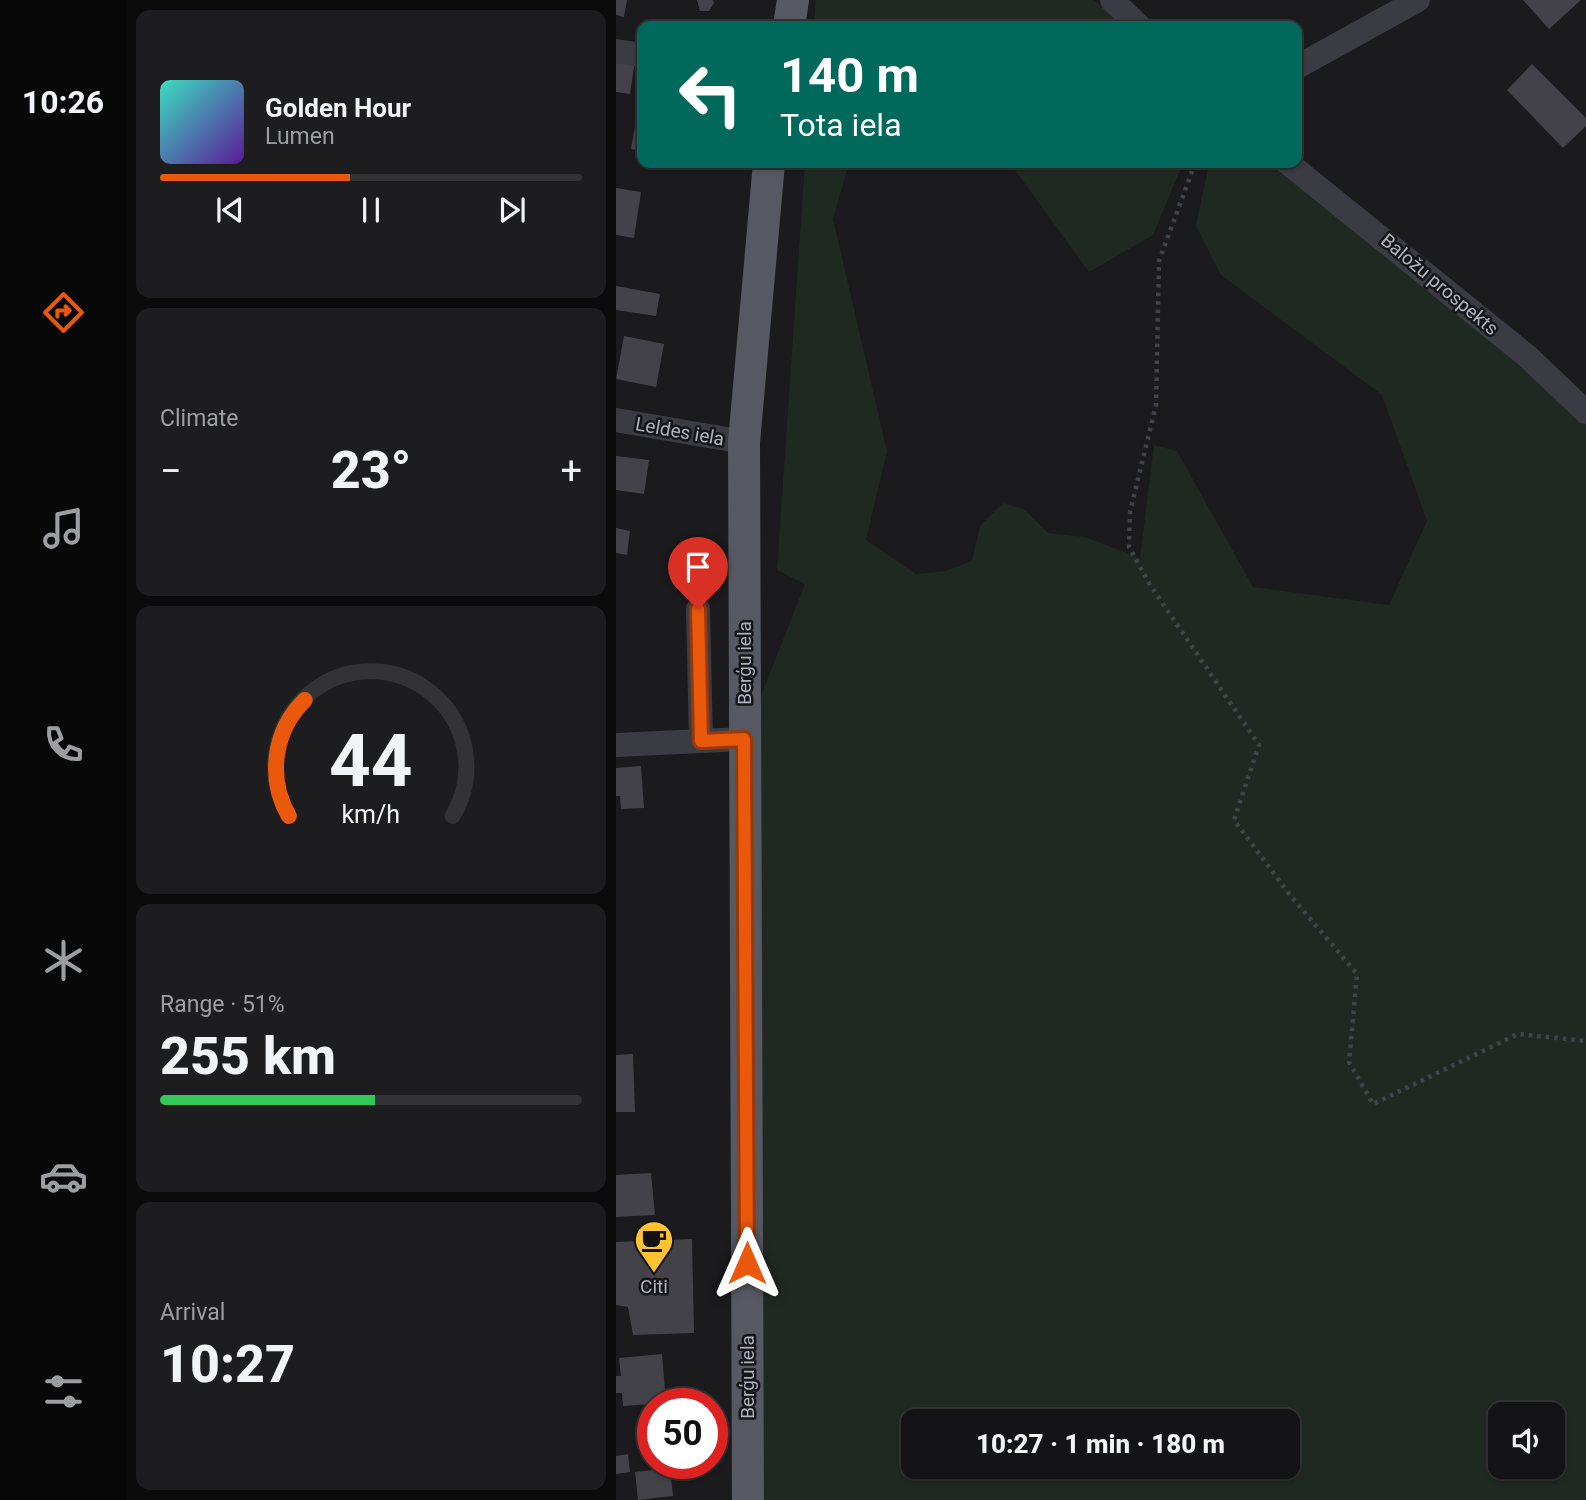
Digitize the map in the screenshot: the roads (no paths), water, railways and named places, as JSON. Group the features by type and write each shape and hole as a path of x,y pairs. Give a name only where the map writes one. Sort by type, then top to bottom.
{"main road":[{"path":"790,21 793,0"},
{"name":"Berģu iela","path":"748,1500 744,442 769,168"}],"street":[{"path":"1112,0 1134,21"},
{"path":"1302,63 1418,0"},
{"path":"616,51 637,54"},
{"name":"Baložu prospekts","path":"1294,168 1527,356 1586,412"},
{"name":"Leldes iela","path":"616,420 744,442"},
{"path":"698,609 701,741"},
{"path":"616,745 744,739"}],"place":[{"name":"Citi","path":"654,1274"}]}
